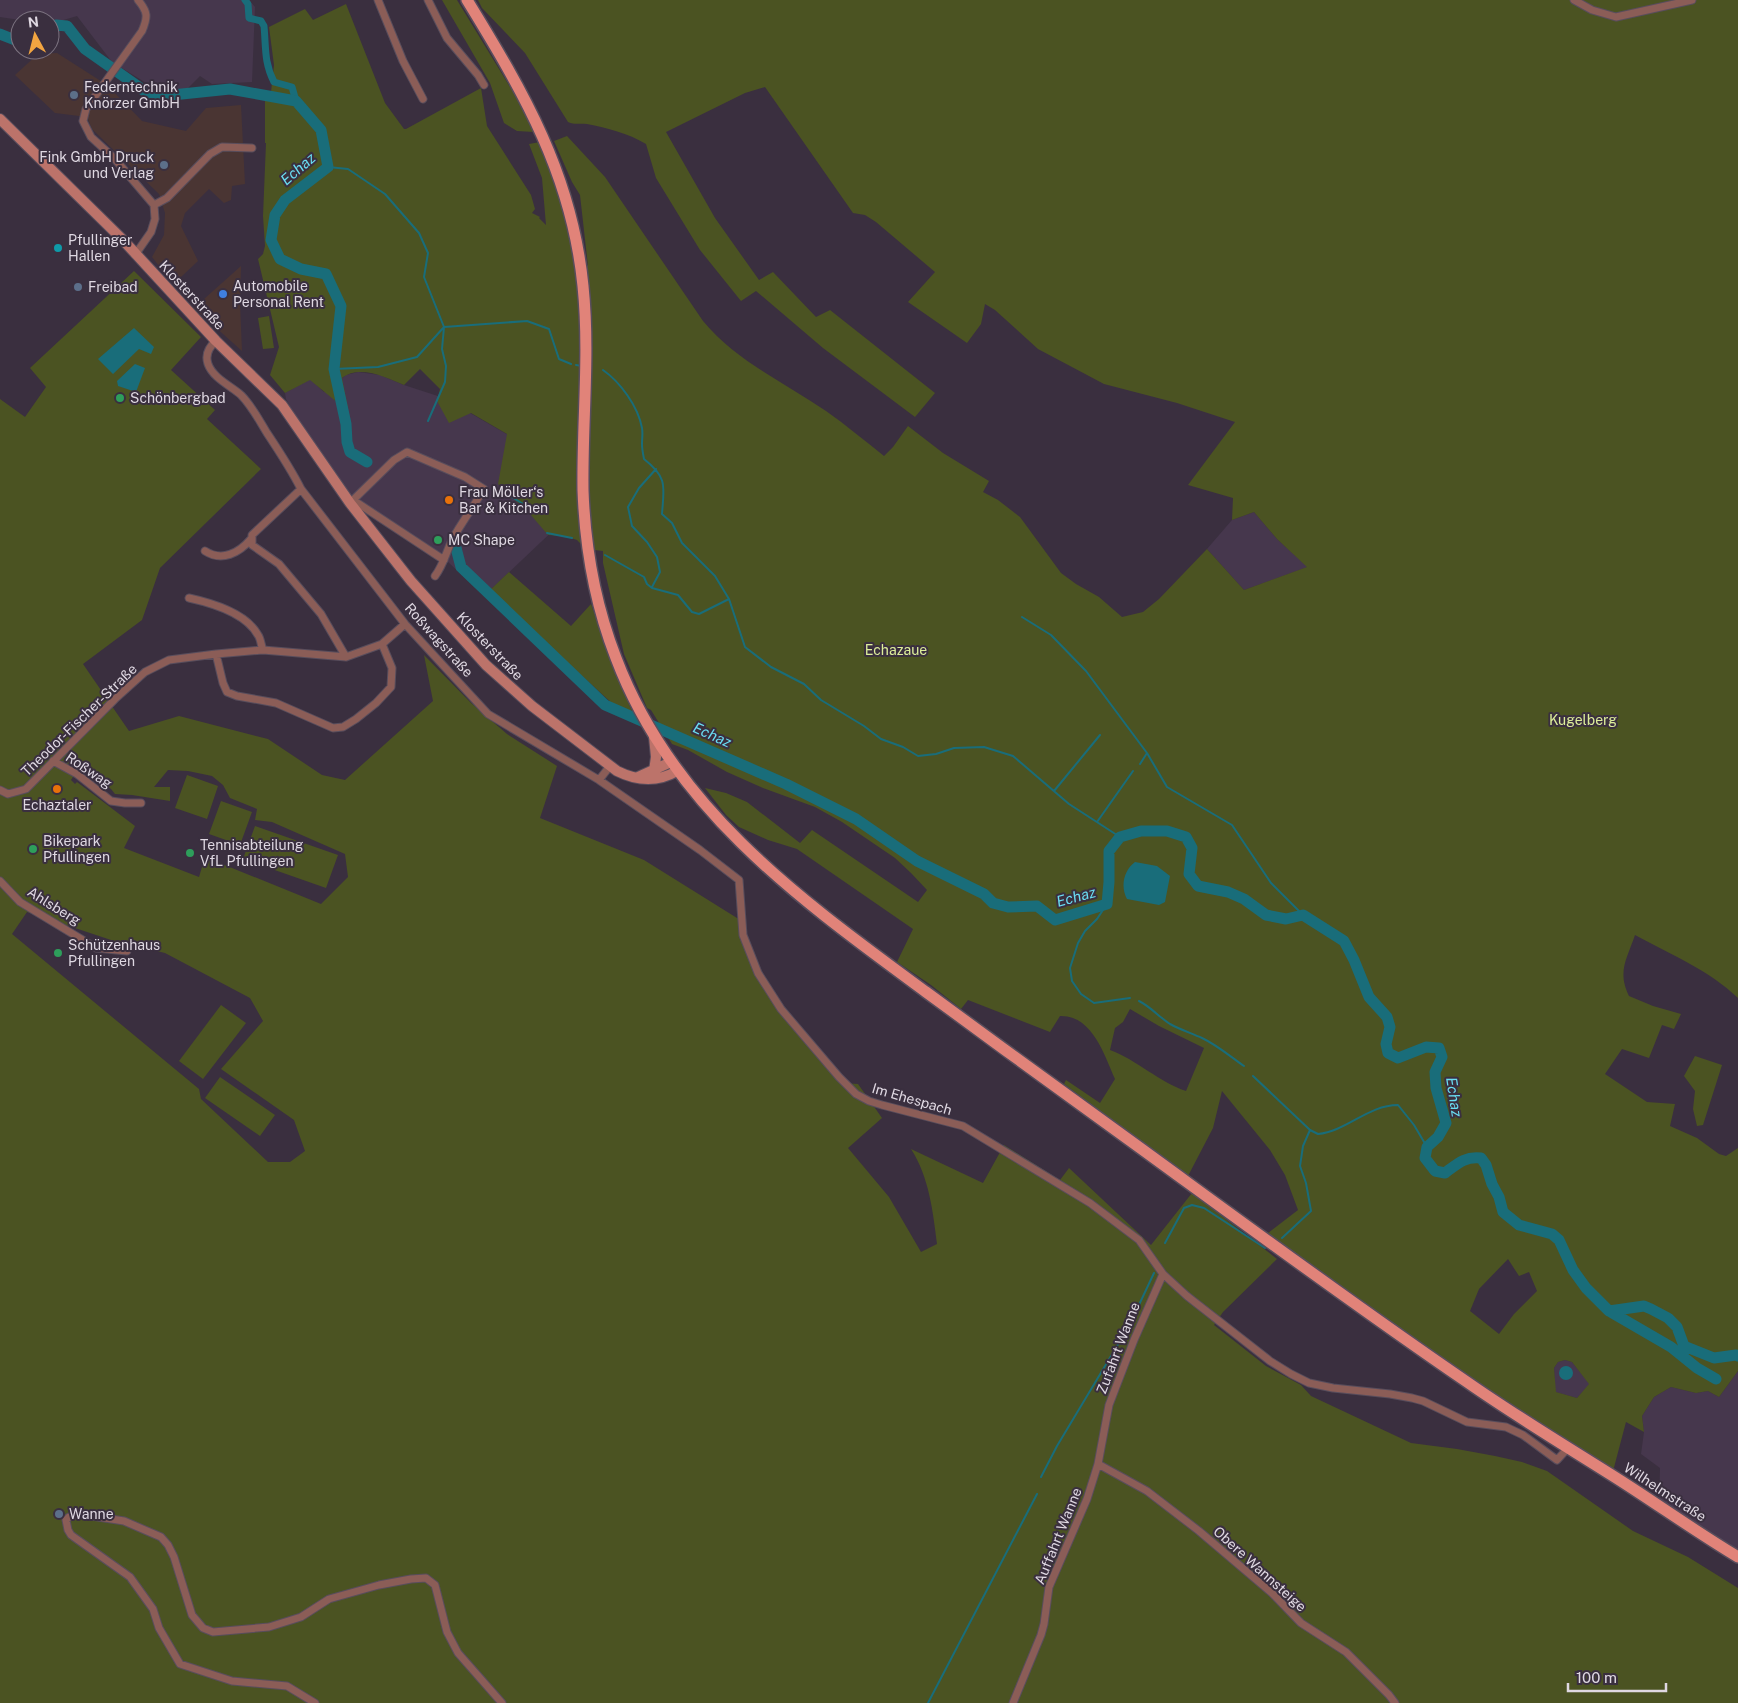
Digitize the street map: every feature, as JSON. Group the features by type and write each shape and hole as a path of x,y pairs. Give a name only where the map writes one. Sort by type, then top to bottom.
{"main road":[{"name":"Wilhelmstraße","path":"467,0 519,87 544,139 564,191 578,250 584,304 583,488 589,557 604,624 628,687 652,733 704,805 748,852 865,947 1323,1281 1469,1384 1738,1557"},
{"name":"Klosterstraße","path":"0,119 135,254 216,341 282,405 411,582 486,665 532,706 610,766 625,774 647,780 660,778 674,766"},
{"path":"652,733 656,757 654,771"},
{"path":"638,778 654,771 674,766"}],"street":[{"path":"135,254 151,232 155,220 154,205 114,158 90,137 83,121 86,109 142,31 147,18 144,7 138,0"},
{"path":"378,0 423,99"},
{"path":"428,0 448,38 484,85"},
{"path":"1574,0 1592,10 1616,17 1692,0"},
{"path":"154,205 167,198 210,154 222,147 252,148"},
{"name":"Roßwagstraße","path":"216,341 209,349 207,355 208,366 212,372 249,404 301,489 405,624 488,714 599,780 740,880"},
{"path":"435,576 443,565 457,531 484,489 465,477 407,452 394,460 351,501 444,560"},
{"path":"205,551 212,555 222,556 244,547 252,535 301,489"},
{"path":"251,539 252,545 279,564 321,614 346,657"},
{"path":"190,598 208,602 233,612 249,624 258,635 263,650"},
{"name":"Theodor-Fischer-Straße","path":"0,790 8,794 26,789 115,699 145,672 169,660 263,650 346,657 382,644 405,624"},
{"path":"216,654 225,687 232,694 276,703 328,726 338,728 364,713 391,687 392,668 382,644"},
{"name":"Roßwag","path":"53,761 77,774 111,801 140,803"},
{"path":"599,780 610,766"},
{"name":"Im Ehespach","path":"740,880 743,935 758,973 781,1009 844,1083 856,1094 868,1101 963,1126 1090,1203 1138,1240 1163,1274 1187,1296 1270,1361 1309,1383 1333,1388 1390,1394 1423,1401 1467,1422 1506,1427 1522,1435 1558,1460 1572,1450"},
{"name":"Ahlsberg","path":"0,881 20,902 96,948 128,951"},
{"name":"Zufahrt Wanne","path":"1098,1464 1109,1404 1141,1322 1163,1274"},
{"name":"Obere Wannsteige","path":"1098,1464 1147,1491 1199,1531 1272,1593 1301,1622 1346,1652 1395,1703"},
{"name":"Auffahrt Wanne","path":"1013,1703 1041,1635 1049,1587 1087,1499 1098,1464"},
{"path":"315,1703 287,1686 232,1681 180,1664 159,1628 152,1609 130,1577 71,1535 66,1520 73,1515 79,1514 124,1521 161,1537 168,1545 174,1557 192,1615 203,1628 213,1632 269,1628 301,1617 330,1599 379,1585 426,1578 435,1585 447,1632 458,1653 502,1703"}],"shaded area":[{"path":"0,0 249,0 255,7 252,82 212,84 200,76 186,90 156,89 112,62 77,16 60,21 60,10 10,10 10,18 0,17"},
{"path":"60,55 107,85 142,121 186,131 206,108 241,105 245,184 232,186 231,200 224,203 209,189 185,213 181,226 198,261 181,277 170,280 152,257 164,235 165,213 159,194 92,129 87,117 55,113 15,75 31,60 60,60"},
{"path":"241,266 240,303 242,351 194,308"},
{"path":"358,372 380,375 444,398 524,444 561,523 484,596 447,561 351,498 296,417 286,399 285,393 310,379 324,392 346,375"},
{"path":"1254,512 1277,539 1308,567 1244,590 1207,549 1232,520"},
{"path":"1565,1360 1572,1362 1590,1384 1577,1398 1555,1392 1554,1368 1558,1362"},
{"path":"1738,1371 1738,1557 1659,1505 1660,1468 1641,1454 1644,1432 1642,1416 1654,1397 1671,1387 1696,1393 1708,1391 1719,1397"}],"green space":[{"path":"442,0 457,0 513,92 534,132 517,131 504,123 490,83"},
{"path":"478,0 1738,0 1738,998 1702,971 1635,935 1624,965 1625,987 1629,996 1653,1006 1681,1014 1674,1029 1662,1025 1649,1058 1622,1049 1605,1074 1647,1102 1675,1104 1670,1126 1697,1138 1719,1154 1726,1156 1738,1148 1738,1371 1719,1397 1708,1391 1696,1393 1671,1387 1654,1397 1642,1416 1644,1432 1626,1422 1612,1475 1268,1241 1268,1233 1298,1210 1285,1175 1270,1150 1222,1091 1213,1128 1188,1176 1064,1084 1066,1080 1100,1103 1115,1079 1101,1048 1089,1029 1081,1022 1071,1017 1060,1016 1050,1032 968,1000 961,1009 931,985 897,962 913,929 797,849 768,840 739,827 726,815 705,788 726,793 747,802 800,843 812,830 918,902 927,890 895,858 842,822 815,807 763,788 727,772 688,750 672,744 651,710 647,708 624,654 603,563 603,551 586,549 577,540 564,536 548,535 530,514 498,484 507,434 471,413 449,423 437,401 440,389 420,369 404,385 365,372 349,374 342,378 348,408 344,408 310,380 285,393 270,375 279,347 258,259 263,254 265,246 263,216 266,143 265,98 270,101 274,65 269,27 305,9 313,20 346,4 385,103 404,129 481,88 487,126 531,195 535,209 532,213 540,217 546,225 542,178 529,144 540,142 560,190 572,250 588,266 580,195 572,182 554,141 567,136 605,177 703,321 730,348 826,411 884,456 908,426 943,453 989,481 983,492 998,500 1020,517 1061,573 1099,597 1122,617 1143,612 1159,599 1207,549 1244,590 1307,567 1277,539 1254,512 1232,520 1233,498 1188,485 1235,422 1177,403 1104,384 1038,349 995,310 985,304 981,324 967,343 908,302 935,272 876,222 865,215 853,213 765,87 745,93 666,132 715,218 759,280 773,272 816,317 830,310 935,393 915,417 823,348 756,291 741,301 700,250 656,178 646,144 610,129 568,122 525,53 482,8","holes":["1130,1009 1159,1026 1204,1048 1186,1091 1110,1050 1115,1028 1123,1022","1508,1259 1519,1276 1529,1272 1537,1291 1514,1314 1499,1334 1470,1311 1479,1289","1565,1360 1572,1362 1589,1384 1577,1398 1556,1392 1554,1368 1558,1362"]},
{"path":"134,271 201,337 171,370 215,410 207,419 261,469 160,568 142,620 83,664 129,731 179,716 268,739 322,775 345,780 433,701 424,655 471,703 507,734 557,766 540,818 644,860 737,918 742,918 749,954 781,1009 844,1083 858,1084 882,1118 848,1148 889,1197 921,1252 937,1244 932,1207 926,1183 911,1149 983,1183 1004,1145 1060,1180 1069,1168 1151,1245 1192,1193 1277,1259 1223,1312 1214,1325 1266,1366 1301,1385 1311,1396 1411,1443 1495,1456 1522,1462 1547,1471 1633,1531 1688,1557 1738,1588 1738,1703 0,1703 0,399 25,417 46,387 30,368","holes":["80,766 115,794 170,801 170,787 154,787 168,770 188,771 212,776 223,785 230,798 257,809 255,820 272,822 345,854 348,877 321,904 205,857 199,877 124,848 135,826 77,782 75,784 71,780","27,912 111,940 165,953 250,998 263,1021 221,1069 294,1120 305,1151 290,1162 268,1162 201,1099 199,1089 12,934"]},
{"path":"269,316 274,348 263,349 258,318"},
{"path":"509,572 571,626 591,604 617,677 633,713 615,706 489,591"},
{"path":"187,775 218,786 207,819 175,808"},
{"path":"221,801 252,812 240,845 209,834"},
{"path":"255,826 338,855 326,888 243,859"},
{"path":"221,1005 246,1023 203,1079 179,1061"},
{"path":"1695,1056 1722,1065 1703,1125 1697,1126 1693,1109 1695,1091 1684,1076"},
{"path":"220,1077 275,1115 260,1136 205,1098"}],"water":[{"path":"134,328 154,347 151,354 139,349 113,374 98,359"},
{"path":"135,364 145,368 136,392 118,386 117,381"},
{"path":"1135,862 1157,866 1170,876 1165,902 1159,905 1127,899 1124,879 1128,869"},
{"path":"1563,1366 1569,1366 1573,1373 1569,1380 1563,1380 1559,1376 1559,1370"}],"waterway":[{"path":"245,0 248,4 249,18 261,21 264,26 267,61 274,82 292,87 296,101"},
{"name":"Echaz","path":"60,25 67,26 85,49 153,97 230,89 296,101 321,130 328,167 285,200 275,215 271,240 280,259 301,269 326,274 341,306 334,369 350,452 367,462"},
{"name":"Echaz","path":"0,34 10,38"},
{"path":"328,167 348,169 385,194 419,233 428,253 424,277 444,327 417,357 378,367 334,369"},
{"path":"428,421 445,382 446,366 442,349 444,327 527,321 549,329 559,359 571,364"},
{"path":"576,365 582,366"},
{"path":"603,370 622,388 637,411 642,428 644,459 661,477 663,483 662,514 672,523 682,543 715,576 729,599 745,647 771,667 804,684 821,700 864,726 881,739 903,747 918,756 936,754 954,748 984,747 1013,756 1069,804 1120,837"},
{"path":"652,587 660,572 657,557 647,542 632,526 628,507 639,488 656,469"},
{"path":"503,492 525,505"},
{"path":"547,533 572,538"},
{"name":"Echaz","path":"456,548 461,567 605,705 786,784 856,819 917,861 984,894 993,903 1008,907 1037,906 1055,920 1107,904 1109,851 1120,837 1141,831 1167,831 1186,837 1192,848 1189,874 1198,886 1228,892 1244,899 1266,915 1286,919 1303,915 1344,941 1369,997 1387,1017 1390,1027 1386,1044 1388,1053 1398,1058 1426,1047 1439,1048 1442,1057 1435,1072 1436,1088 1446,1123 1438,1137 1427,1147 1425,1158 1435,1171 1445,1173 1466,1159 1481,1158 1486,1165 1503,1212 1519,1225 1552,1234 1559,1240 1573,1270 1586,1288 1609,1311 1644,1306 1668,1318 1677,1327 1684,1346 1714,1358 1738,1356"},
{"path":"605,555 644,577 647,584 652,588 678,595 692,612 699,614 729,599"},
{"path":"1022,617 1051,635 1086,671 1147,753 1167,787 1232,825 1271,883 1303,915"},
{"path":"1054,791 1100,735"},
{"path":"1140,764 1147,753"},
{"path":"1097,822 1133,771"},
{"path":"1107,904 1097,919 1085,931 1078,943 1070,968 1072,981 1081,994 1094,1003 1130,998"},
{"path":"1139,1001 1170,1024 1208,1041 1244,1066"},
{"path":"1253,1076 1310,1130 1318,1134 1339,1128 1377,1109 1398,1105 1414,1125 1427,1147"},
{"path":"1282,1238 1311,1211 1306,1183 1300,1166 1303,1146 1310,1130"},
{"path":"1165,1243 1184,1208 1192,1205 1204,1208 1265,1248"},
{"path":"1041,1477 1057,1446 1129,1326 1154,1273"},
{"name":"Echaz","path":"1609,1311 1671,1347 1697,1368 1716,1379"},
{"path":"928,1703 1037,1494"}],"place":[{"name":"Federntechnik Knörzer GmbH","path":"74,95"},
{"name":"Fink GmbH Druck und Verlag","path":"164,165"},
{"name":"Pfullinger Hallen","path":"58,248"},
{"name":"Freibad","path":"78,287"},
{"name":"Automobile Personal Rent","path":"223,294"},
{"name":"Schönbergbad","path":"120,398"},
{"name":"Frau Möller‘s Bar & Kitchen","path":"449,500"},
{"name":"MC Shape","path":"438,540"},
{"name":"Echaztaler","path":"57,789"},
{"name":"Bikepark Pfullingen","path":"33,849"},
{"name":"Tennisabteilung VfL Pfullingen","path":"190,853"},
{"name":"Schützenhaus Pfullingen","path":"58,953"},
{"name":"Wanne","path":"59,1514"}],"park label":[{"name":"Echazaue","path":"896,650"},
{"name":"Kugelberg","path":"1583,720"}]}
